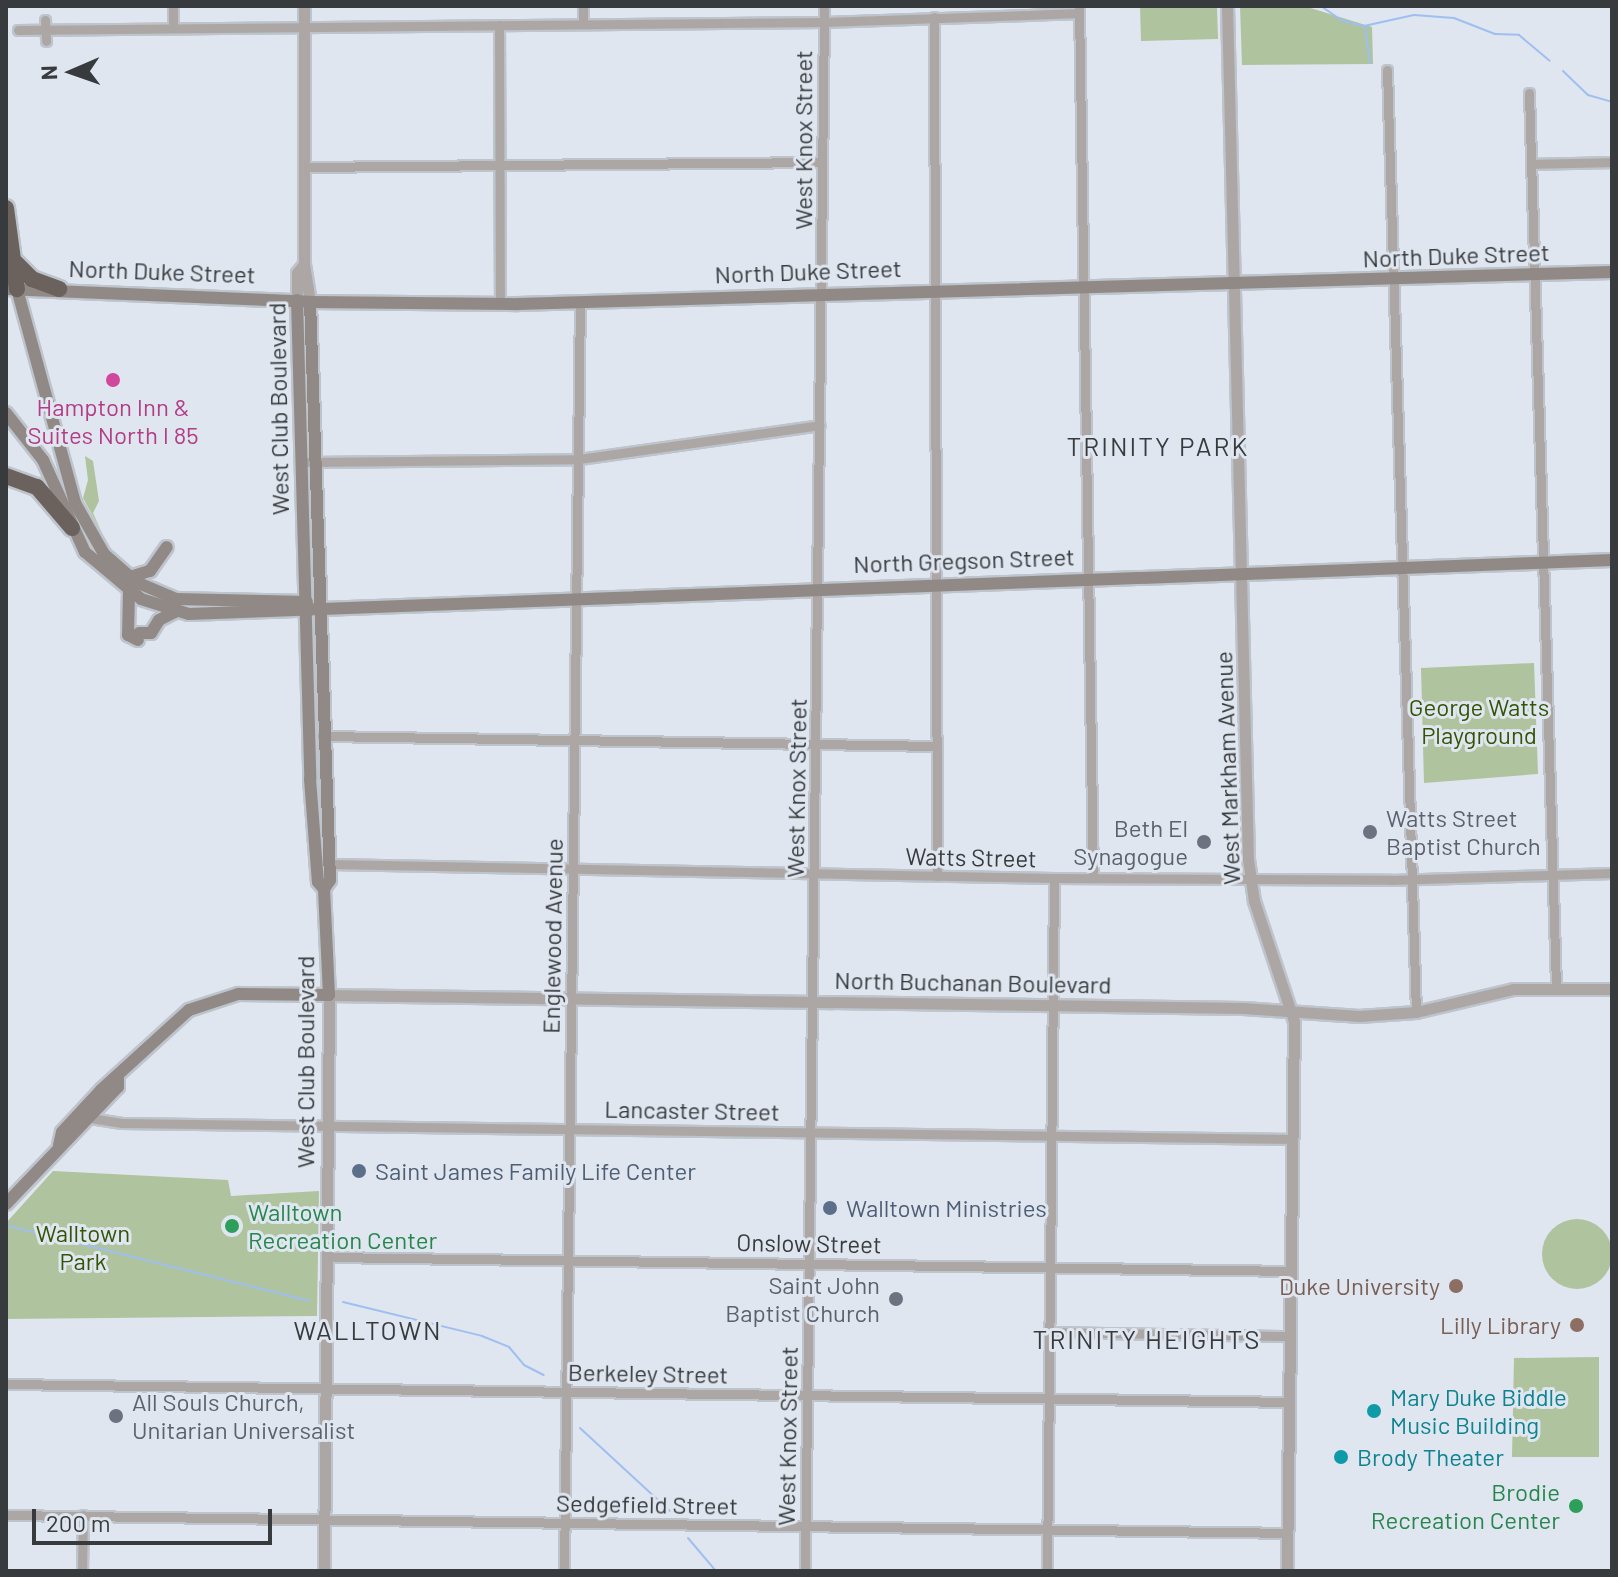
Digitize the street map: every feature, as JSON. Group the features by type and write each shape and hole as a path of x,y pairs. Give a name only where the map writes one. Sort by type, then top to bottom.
{"highway":[{"path":"6,208 16,263 12,289"},
{"path":"16,263 32,279 59,289"},
{"path":"6,476 37,487 72,528"}],"main road":[{"name":"North Duke Street","path":"12,289 304,301 500,304 935,289 1235,284 1612,272"},
{"name":"North Gregson Street","path":"12,289 75,503 96,543 130,577 166,596 190,602 308,606"},
{"name":"West Club Boulevard","path":"304,301 313,834 318,882 324,889"},
{"name":"North Gregson Street","path":"6,413 43,460 85,552 129,591 175,612 1612,560"},
{"path":"130,577 150,571 167,547"},
{"path":"129,591 128,635 151,633 159,620 175,612"},
{"name":"West Club Boulevard","path":"308,606 322,736 330,864 324,889 329,995"},
{"path":"313,834 319,855 330,864"},
{"path":"59,1145 62,1132 169,1026 204,1003 250,993 329,995"},
{"path":"6,1204 59,1145 90,1118 118,1087 118,1079"}],"street":[{"path":"173,6 173,28"},
{"name":"West Club Boulevard","path":"304,6 304,301"},
{"path":"583,6 583,24"},
{"name":"West Knox Street","path":"805,1571 823,293 824,6"},
{"name":"West Markham Avenue","path":"1227,6 1250,879 1293,1013 1287,1571"},
{"path":"18,30 46,25 173,28 824,22 1079,9 1093,878"},
{"path":"934,17 937,876"},
{"path":"46,25 46,41"},
{"path":"499,25 500,304"},
{"path":"1387,70 1416,1012"},
{"path":"1529,93 1556,988"},
{"path":"304,167 822,162"},
{"path":"1532,164 1612,162"},
{"name":"Englewood Avenue","path":"564,1571 580,301"},
{"path":"308,462 579,459 820,425"},
{"path":"322,736 936,746"},
{"name":"Watts Street","path":"330,864 1054,878 1411,880 1612,873"},
{"path":"1047,1571 1054,878"},
{"name":"North Buchanan Boulevard","path":"329,995 1054,1004 1377,1016 1416,1012 1488,993 1556,988 1612,989"},
{"name":"West Club Boulevard","path":"324,1571 329,995"},
{"name":"Lancaster Street","path":"90,1118 329,1126 1293,1139"},
{"name":"Onslow Street","path":"327,1257 1290,1271"},
{"path":"1051,1332 1290,1336"},
{"name":"Berkeley Street","path":"6,1384 1289,1402"},
{"name":"Sedgefield Street","path":"6,1515 1288,1533"},
{"path":"82,1571 83,1515"}],"green space":[{"path":"1140,6 1217,6 1218,39 1141,41"},
{"path":"1240,6 1304,6 1372,27 1373,64 1242,65"},
{"path":"85,456 93,461 99,501 93,513 102,533 83,498 88,480"},
{"name":"George Watts Playground","path":"1534,663 1538,774 1424,783 1421,668"},
{"name":"Walltown Park","path":"53,1171 228,1180 231,1196 319,1191 317,1316 6,1319 6,1223"},
{"path":"1577,1219 1602,1229 1612,1254 1602,1279 1577,1289 1552,1279 1542,1254 1552,1229"},
{"path":"1599,1357 1599,1457 1512,1457 1514,1358"}],"waterway":[{"path":"1296,6 1321,6 1341,20 1364,26 1414,15 1454,18 1495,34 1519,35 1550,61"},
{"path":"1365,27 1370,63"},
{"path":"1563,71 1588,95 1612,102"},
{"path":"9,1226 309,1301"},
{"path":"343,1302 482,1336 509,1347 524,1365 544,1375"},
{"path":"580,1428 670,1511"},
{"path":"688,1538 716,1571"}],"place":[{"name":"Hampton Inn & Suites North I 85","path":"113,380"},
{"name":"Watts Street Baptist Church","path":"1370,832"},
{"name":"Beth El Synagogue","path":"1204,842"},
{"name":"Saint James Family Life Center","path":"359,1171"},
{"name":"Walltown Ministries","path":"830,1208"},
{"name":"Walltown Recreation Center","path":"232,1226"},
{"name":"Duke University","path":"1456,1286"},
{"name":"Saint John Baptist Church","path":"896,1299"},
{"name":"Lilly Library","path":"1577,1325"},
{"name":"Mary Duke Biddle Music Building","path":"1374,1411"},
{"name":"All Souls Church, Unitarian Universalist","path":"116,1416"},
{"name":"Brody Theater","path":"1341,1457"},
{"name":"Brodie Recreation Center","path":"1576,1506"}],"district":[{"name":"TRINITY PARK","path":"1158,446"},
{"name":"WALLTOWN","path":"368,1330"},
{"name":"TRINITY HEIGHTS","path":"1147,1339"}]}
